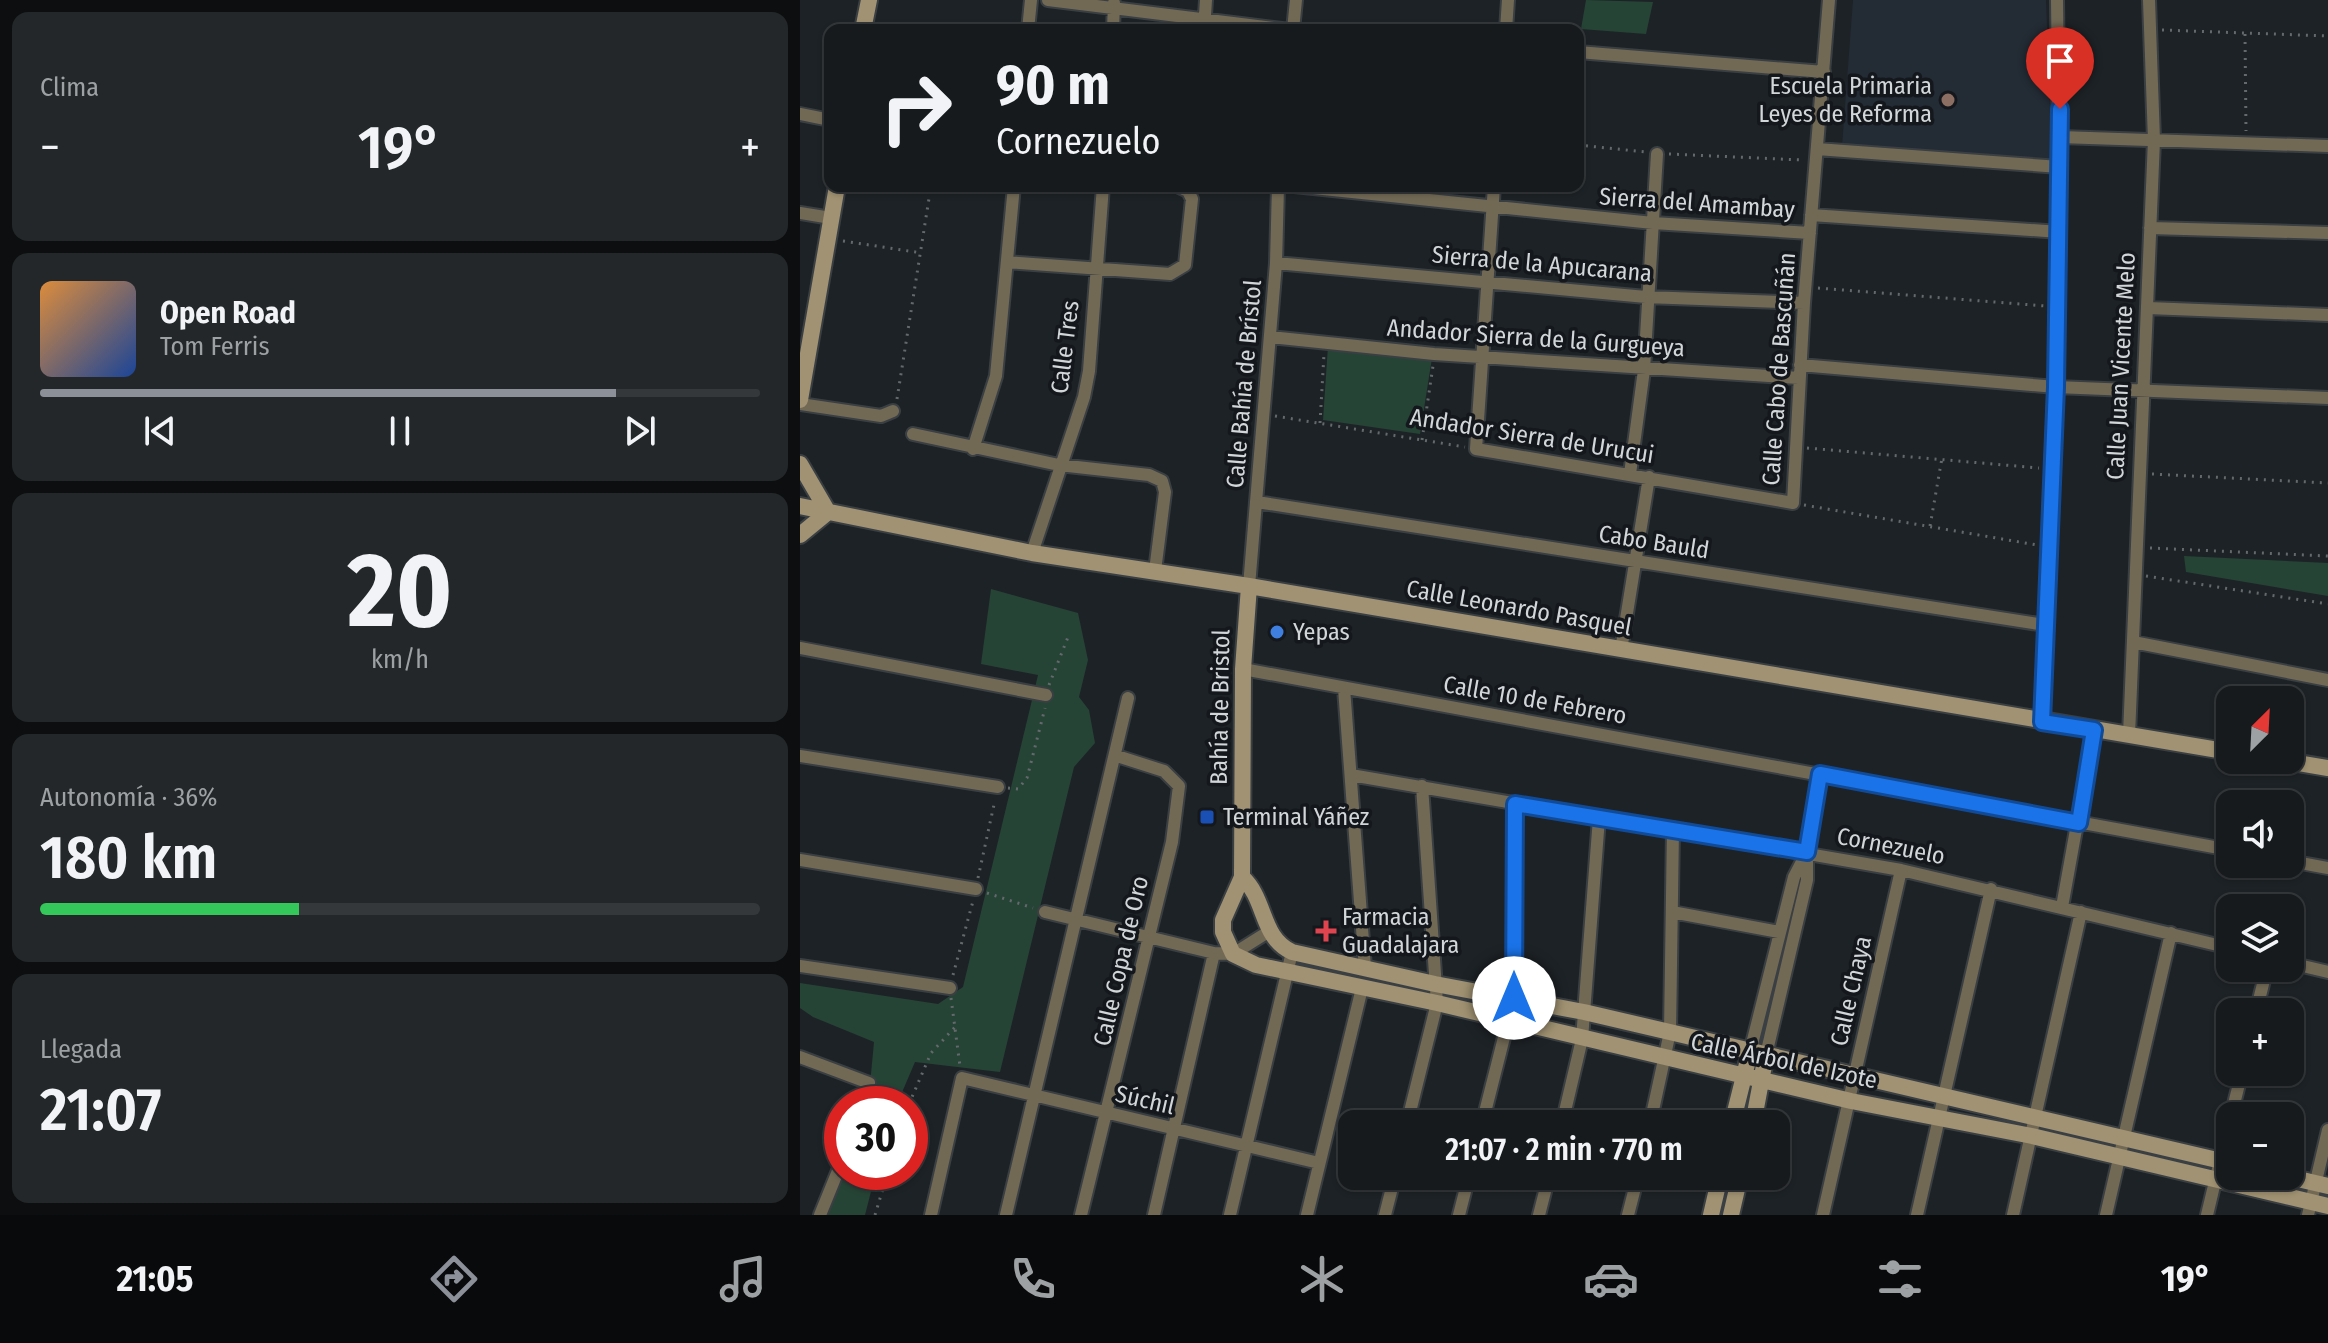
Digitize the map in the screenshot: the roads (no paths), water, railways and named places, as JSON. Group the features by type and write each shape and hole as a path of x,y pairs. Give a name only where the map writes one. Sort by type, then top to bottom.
{"street":[{"path":"864,24 869,0"},
{"path":"1029,24 1031,0"},
{"path":"1048,0 1114,4 1200,24"},
{"path":"1204,24 1206,0"},
{"path":"1292,24 1296,0"},
{"path":"1506,24 1508,0"},
{"name":"Calle Cabo de Bascuñán","path":"1793,503 1805,287 1829,0"},
{"path":"2042,722 2060,232 2057,0"},
{"name":"Calle Juan Vicente Melo","path":"2129,735 2134,548 2154,140 2149,0"},
{"path":"1113,24 1114,4"},
{"path":"1584,52 1824,72"},
{"path":"800,114 824,119"},
{"path":"2060,137 2328,146"},
{"path":"1630,474 1644,370 1657,154"},
{"path":"1816,155 2060,167"},
{"path":"836,192 800,402 881,416 893,411"},
{"path":"973,449 996,376 1013,192"},
{"name":"Calle Tres","path":"1032,553 1059,465 1076,423 1089,371 1102,192"},
{"path":"1007,262 1170,274 1179,272 1185,265 1192,199 1186,192"},
{"name":"Calle Bahía de Brístol","path":"1249,586 1276,263 1278,192"},
{"name":"Sierra del Amambay","path":"1354,192 1653,223 1810,233"},
{"path":"1482,358 1494,192"},
{"path":"800,213 831,218"},
{"name":"Sierra del Amambay","path":"1811,215 2060,232"},
{"path":"2150,228 2328,233"},
{"name":"Sierra de la Apucarana","path":"1276,263 1646,297 1804,303"},
{"path":"2148,308 2328,315"},
{"name":"Andador Sierra de la Gurgueya","path":"1270,337 1434,354 1644,370 1800,371 2056,387 2328,398"},
{"name":"Andador Sierra de Urucui","path":"1482,358 1476,449 1793,503"},
{"path":"913,434 973,449 1059,465 1149,475 1162,481 1165,492 1155,571"},
{"path":"800,464 828,512 800,535"},
{"path":"1621,650 1649,477"},
{"name":"Cabo Bauld","path":"1257,502 2045,625"},
{"name":"Calle Leonardo Pasquel","path":"800,506 1032,553 1249,586 2216,750"},
{"name":"Bahía de Bristol","path":"1233,954 1226,945 1223,920 1242,877 1243,669 1249,586"},
{"path":"2133,642 2328,680"},
{"path":"800,648 1046,695"},
{"name":"Calle 10 de Febrero","path":"1243,669 2216,847"},
{"path":"1344,688 1365,968"},
{"path":"1006,1215 1117,756 1128,698"},
{"path":"2062,907 2094,730"},
{"path":"800,756 998,787"},
{"name":"Calle Copa de Oro","path":"1081,1215 1175,830 1179,786 1173,776 1164,771 1117,756"},
{"path":"2304,764 2328,768"},
{"path":"1736,1110 1744,1076 1758,1054 1807,880 1807,852 1820,774"},
{"name":"Cornezuelo","path":"1351,775 1673,828 1901,870 2216,944"},
{"path":"1410,1110 1437,1003 1422,786"},
{"path":"1485,1110 1514,998 1515,804"},
{"path":"1565,1110 1582,1039 1599,818"},
{"path":"1653,1110 1670,1032 1673,828"},
{"path":"1756,1110 1763,1081 1758,1054 1779,932 1794,877 1807,852"},
{"path":"800,860 976,889"},
{"path":"2304,864 2328,868"},
{"name":"Calle Chaya","path":"1823,1215 1901,870"},
{"path":"1045,912 1151,935 1214,953 1233,954 1268,932 1263,910 1251,885 1242,877"},
{"path":"1917,1215 1991,889"},
{"path":"1672,912 1779,932"},
{"path":"2013,1215 2081,912"},
{"name":"Calle Árbol de Izote","path":"1268,932 1277,945 1292,952 1435,984 1584,1012 2216,1160"},
{"path":"2106,1215 2171,933"},
{"path":"1230,1215 1292,952"},
{"path":"1154,1215 1176,1130 1214,953"},
{"name":"Calle Árbol de Izote","path":"1233,954 1256,965 1437,1003 1666,1059 1851,1101 2032,1136 2216,1179"},
{"path":"800,966 950,988"},
{"path":"2304,966 2328,972"},
{"path":"1307,1215 1362,988"},
{"path":"800,1057 869,1083 868,1086"},
{"name":"Súchil","path":"931,1215 962,1078 1319,1163"},
{"path":"2309,1209 2321,1184 2328,1130"},
{"path":"2207,1215 2216,1179"},
{"path":"820,1215 830,1190"},
{"path":"1385,1215 1391,1190"},
{"path":"1459,1215 1465,1190"},
{"path":"1539,1215 1545,1190"},
{"path":"1628,1215 1634,1190"},
{"path":"1711,1215 1717,1190"},
{"path":"1731,1215 1737,1190"},
{"name":"Calle Árbol de Izote","path":"2250,1190 2309,1209 2328,1206"}],"place":[{"name":"Escuela Primaria Leyes de Reforma","path":"1948,100"},
{"name":"Yepas","path":"1277,632"},
{"name":"Terminal Yáñez","path":"1207,817"},
{"name":"Farmacia Guadalajara","path":"1326,931"}]}
